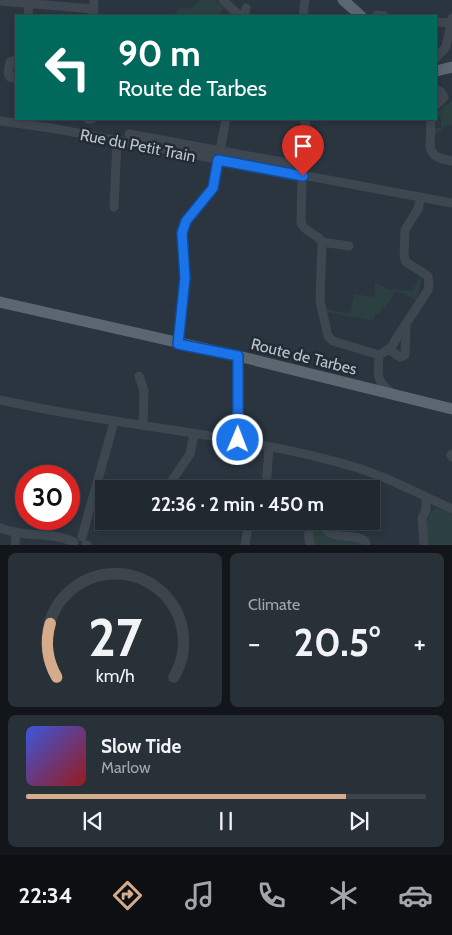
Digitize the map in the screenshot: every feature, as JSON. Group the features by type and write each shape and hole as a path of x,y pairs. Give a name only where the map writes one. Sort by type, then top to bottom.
{"main road":[{"path":"342,0 360,15"},
{"path":"437,71 452,67"},
{"name":"Route de Tarbes","path":"0,302 178,344 238,356 452,409"},
{"name":"Route de Tarbes","path":"424,401 452,402"}],"street":[{"path":"223,0 244,13"},
{"path":"303,15 305,0"},
{"path":"0,1 94,8"},
{"path":"28,15 29,4"},
{"path":"437,22 451,21 446,47 437,57"},
{"path":"15,60 10,62 8,73 11,77 15,78"},
{"path":"437,90 441,92 444,97 437,104"},
{"path":"220,151 226,120"},
{"path":"304,120 306,126 302,224 322,242 320,301 328,336 333,341 379,355 390,350 406,324 429,285 428,276 406,262 404,256 405,230 418,208 421,197"},
{"path":"431,120 432,151 439,158 452,161"},
{"name":"Rue du Petit Train","path":"0,121 452,203"},
{"path":"129,134 304,166"},
{"path":"114,207 117,141"},
{"path":"178,344 185,278 182,233 186,221 213,188 218,160"},
{"path":"322,242 349,246"},
{"path":"390,350 400,357 405,355 406,324"},
{"path":"379,355 379,381 394,394"},
{"path":"238,356 238,440"},
{"path":"139,376 144,391 143,426"},
{"path":"0,400 64,414 238,440 269,447 359,469 452,509"},
{"path":"0,528 16,533 55,537 81,543 114,422"},
{"path":"173,480 190,454 194,434"},
{"path":"267,480 269,447"},
{"path":"426,497 426,510"},
{"path":"424,545 422,518 426,510 435,501"},
{"path":"311,545 308,531 311,525 322,524 331,534 359,537 365,541 366,545"},
{"path":"245,545 248,530"},
{"path":"14,545 16,533"}],"green space":[{"path":"200,0 214,0 224,8 218,15 174,15 181,7 192,9"},
{"path":"452,101 452,126 448,124 435,135 435,128 441,128 441,117 437,116 437,112"},
{"path":"421,276 416,301 404,293 395,292 385,308 383,307 378,314 374,314 374,321 327,312 326,309 350,314 354,294 375,297 375,282 387,289 412,291"},
{"path":"437,508 452,514 452,545 429,545 428,519 432,511"},
{"path":"312,530 321,530 331,538 357,541 362,545 314,545 312,543"}],"route":[{"path":"238,440 238,356 178,344 185,278 182,233 186,221 213,188 218,160 303,176"}]}
